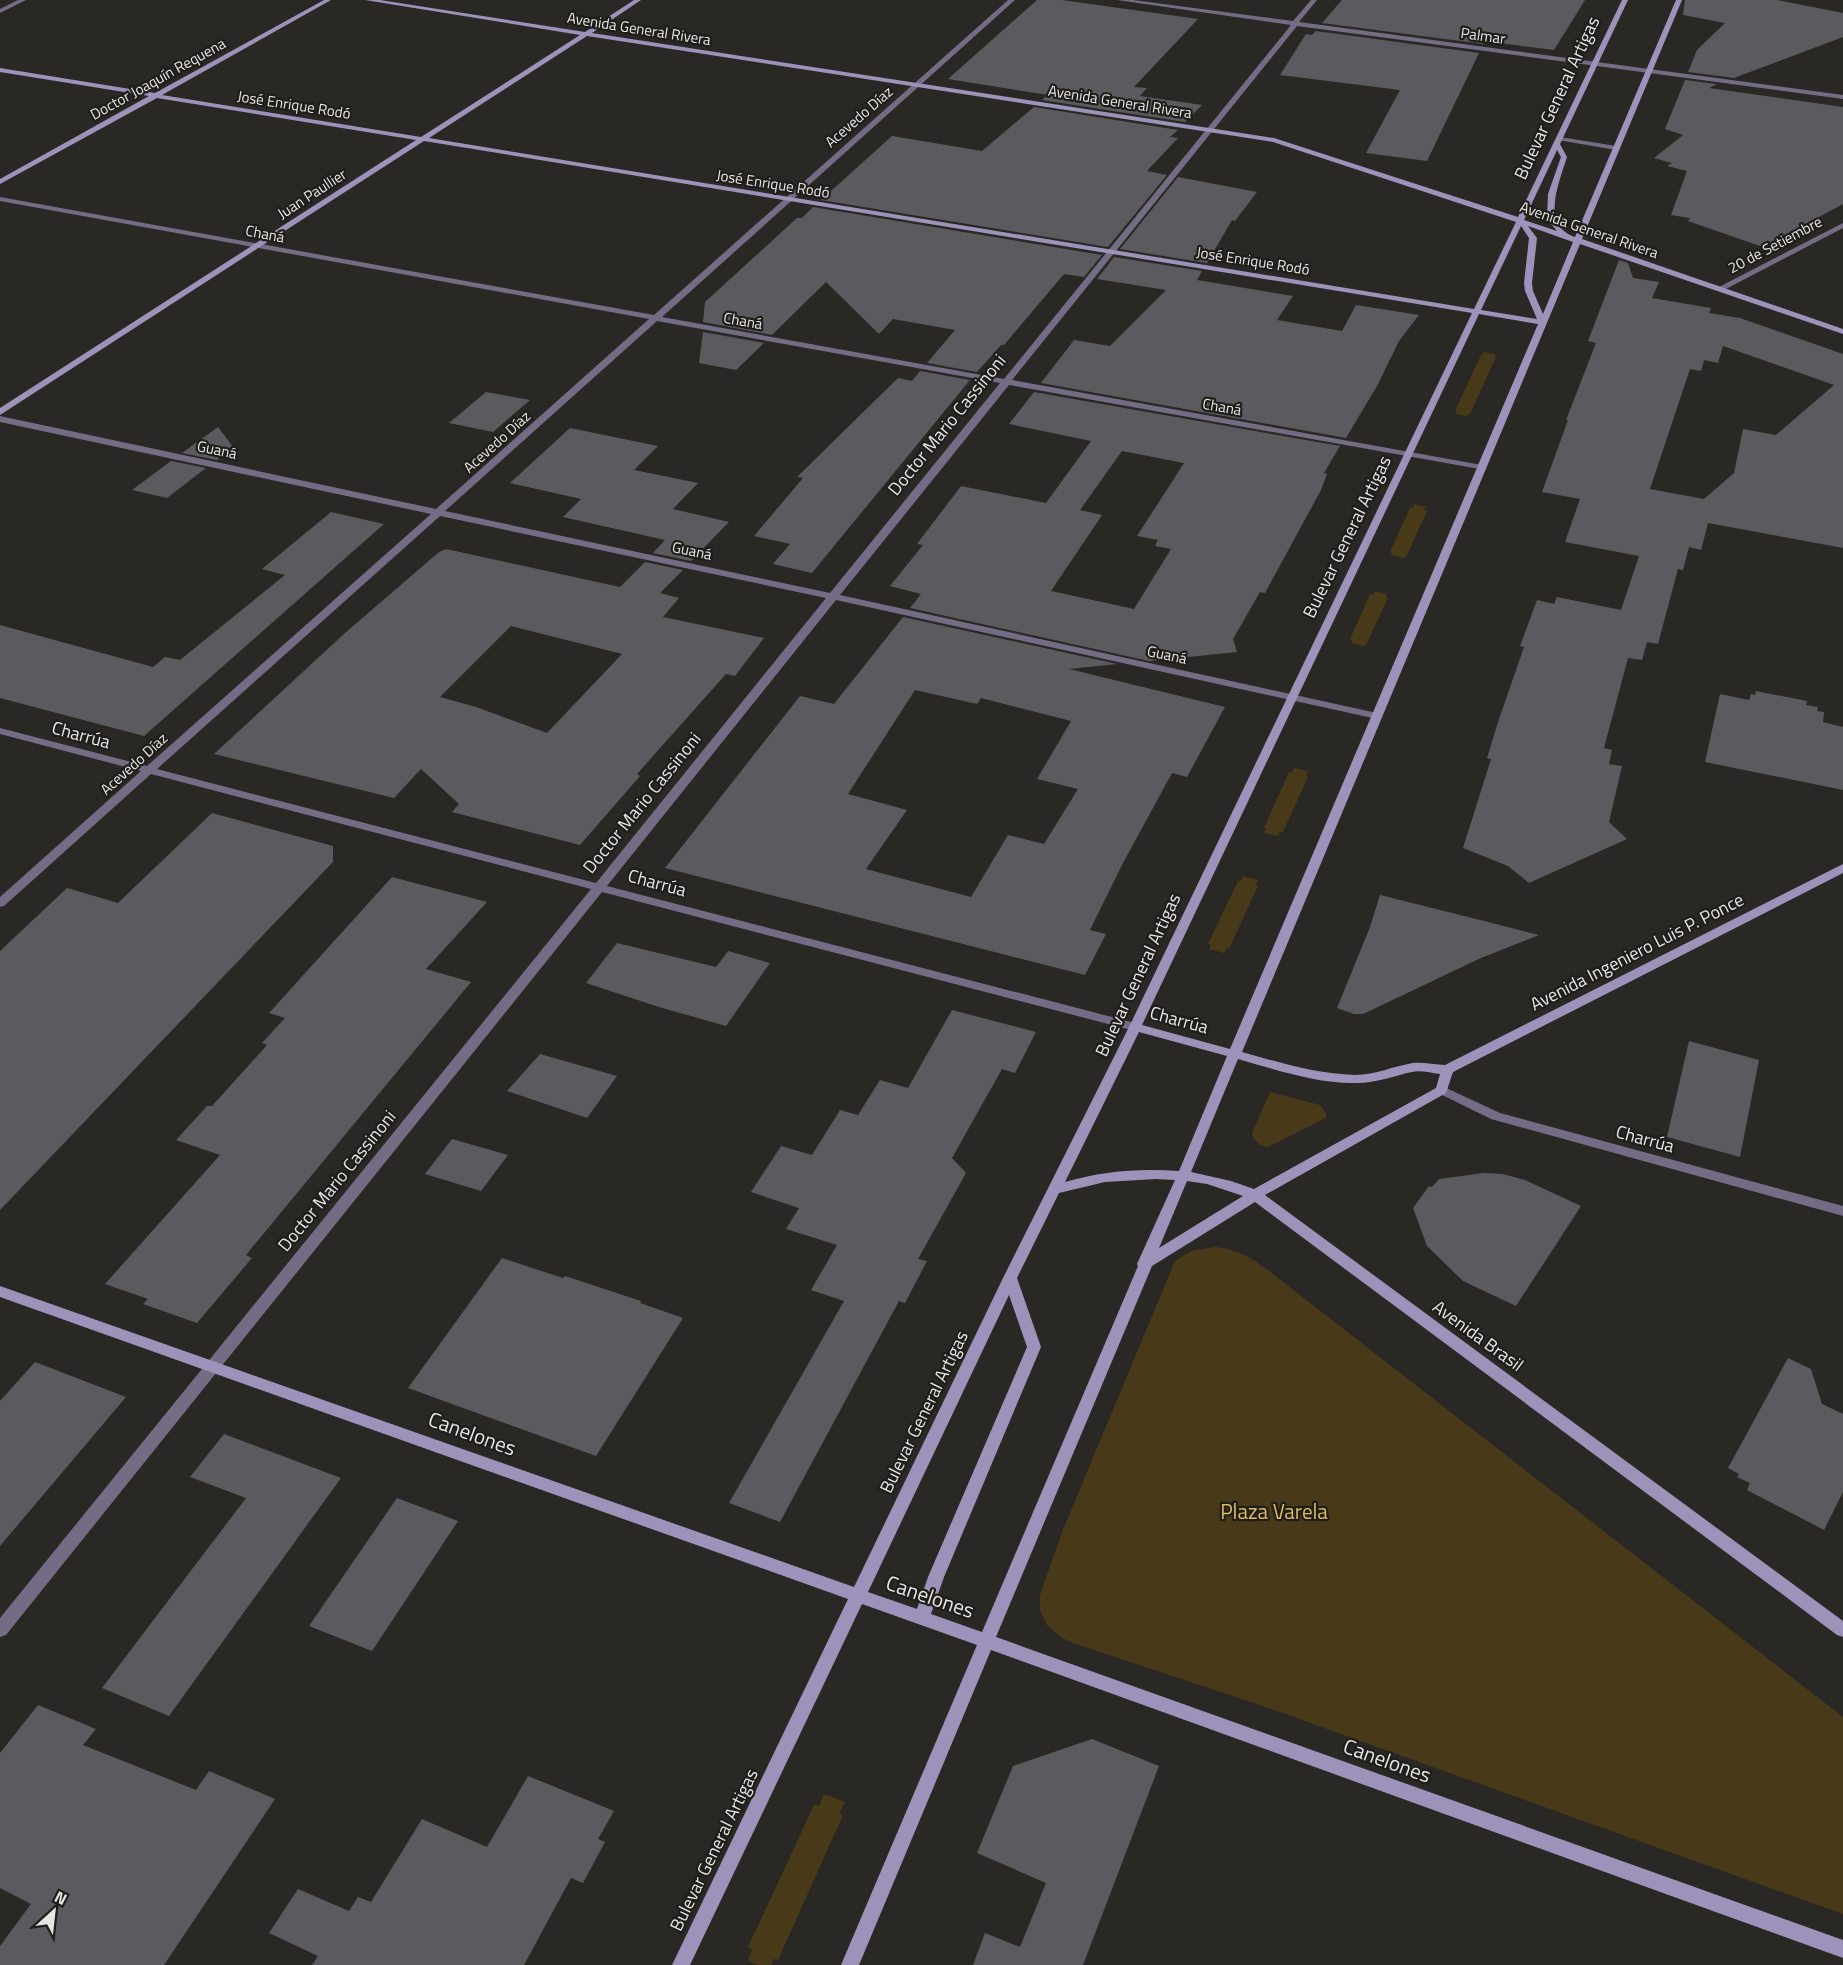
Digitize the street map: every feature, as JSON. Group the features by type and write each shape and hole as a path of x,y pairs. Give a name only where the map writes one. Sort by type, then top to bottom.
{"main road":[{"name":"Doctor Joaquín Requena","path":"0,182 328,0"},
{"name":"Avenida General Rivera","path":"368,0 1210,129 1288,143 1843,332"},
{"name":"Juan Paullier","path":"0,412 638,0"},
{"name":"Bulevar General Artigas","path":"681,1965 1010,1278 1135,1027 1625,0"},
{"path":"850,1965 1679,0"},
{"name":"José Enrique Rodó","path":"0,70 1542,322"},
{"path":"1558,142 1564,157 1552,194 1551,219 1558,231 1578,241"},
{"path":"1521,221 1533,238 1528,283 1542,322"},
{"name":"Avenida Ingeniero Luis P. Ponce","path":"1447,1070 1843,868"},
{"name":"Charrúa","path":"1135,1027 1233,1054"},
{"path":"1144,1264 1255,1195 1442,1090 1447,1070 1414,1067 1376,1078 1354,1079 1289,1069 1233,1054"},
{"name":"Avenida Brasil","path":"1056,1189 1081,1181 1116,1176 1181,1176 1213,1180 1255,1195 1843,1630"},
{"path":"922,1618 936,1577 1034,1347 1010,1278"},
{"name":"Canelones","path":"0,1291 987,1641 1843,1949"}],"street":[{"path":"0,11 23,0"},
{"name":"Acevedo Díaz","path":"0,903 1012,0"},
{"name":"Palmar","path":"1120,0 1843,97"},
{"name":"Doctor Mario Cassinoni","path":"0,1630 1314,0"},
{"path":"1558,142 1616,148"},
{"name":"Chaná","path":"0,199 1482,468"},
{"name":"20 de Setiembre","path":"1719,289 1843,225"},
{"name":"Guaná","path":"0,419 1377,716"},
{"name":"Charrúa","path":"0,731 146,771 598,886 1135,1027"},
{"name":"Charrúa","path":"1442,1090 1496,1116 1843,1211"}],"green space":[{"path":"1484,352 1495,354 1496,357 1470,414 1467,416 1456,414 1455,411"},
{"path":"1414,504 1426,507 1424,510 1427,511 1407,555 1403,558 1391,555 1390,552"},
{"path":"1375,591 1387,594 1388,598 1367,643 1363,646 1351,643 1350,639 1370,594 1373,595"},
{"path":"1294,768 1308,771 1306,776 1308,777 1283,832 1280,832 1278,836 1264,833 1266,828 1264,828 1289,772 1292,772"},
{"path":"1243,876 1258,880 1255,885 1258,886 1229,949 1227,948 1224,953 1209,949 1211,945 1208,944 1238,881 1241,881"},
{"path":"1270,1092 1320,1105 1326,1113 1326,1118 1268,1147 1262,1146 1252,1133"},
{"name":"Plaza Varela","path":"1215,1247 1244,1255 1269,1271 1843,1717 1843,1914 1260,1705 1079,1645 1062,1638 1047,1625 1040,1611 1040,1595 1062,1532 1175,1261 1191,1251"},
{"path":"824,1794 845,1802 839,1814 843,1815 778,1960 773,1959 771,1965 758,1965 748,1961 752,1950 748,1947 814,1805 819,1806"}],"building":[{"path":"1037,0 1062,0 1198,19 1134,87 1147,88 1140,96 1202,105 1185,122 1042,100 1048,95 948,79"},
{"path":"1342,0 1585,0 1554,50 1484,41 1483,44 1322,23"},
{"path":"1685,0 1777,0 1843,13 1843,37 1734,78 1688,72 1697,50 1725,23 1683,15"},
{"path":"1316,31 1479,53 1427,161 1366,153 1400,90 1280,75 1306,34 1312,35"},
{"path":"1685,80 1717,84 1709,88 1843,107 1843,204 1763,247 1688,221 1690,218 1671,215 1687,171 1667,166 1672,163 1654,158 1683,135 1665,129"},
{"path":"1034,107 1178,130 1170,137 1178,138 1147,171 1167,175 1108,247 821,200 892,136 982,151"},
{"path":"1178,177 1257,192 1235,221 1232,220 1207,263 1120,249"},
{"path":"813,207 1102,255 1084,277 1064,274 1004,345 1001,345 977,372 927,363 955,330 893,319 879,334 826,282 772,335 703,322 705,302 797,218 802,218"},
{"path":"1114,257 1202,271 1197,280 1293,296 1277,320 1342,331 1356,305 1419,315 1399,341 1377,386 1346,438 1041,383 1074,340 1110,346 1166,290 1097,279"},
{"path":"1619,260 1628,263 1633,278 1659,282 1652,298 1711,308 1709,313 1740,318 1843,354 1843,548 1708,523 1701,550 1689,547 1683,570 1678,569 1658,644 1647,642 1642,660 1628,658 1604,748 1612,750 1609,764 1622,766 1609,822 1627,839 1529,883 1508,866 1463,848 1491,759 1487,758 1524,647 1520,646 1537,600 1554,604 1557,597 1621,610 1639,556 1565,542 1580,499 1542,492 1568,420 1566,420 1596,343 1588,341","holes":["1723,346 1834,385 1776,435 1743,429 1734,473 1704,499 1650,489 1690,369 1701,371 1704,360 1718,363"]},
{"path":"703,332 764,343 736,370 699,363"},
{"path":"920,371 970,380 812,573 773,564 790,544 754,536 803,478 797,477 898,378 912,381"},
{"path":"486,392 530,400 493,432 449,423"},
{"path":"1034,392 1340,446 1324,473 1327,474 1321,490 1265,593 1260,592 1233,639 1237,652 1149,661 910,608 921,594 890,586 923,545 917,544 961,486 1046,503 1091,441 1009,424","holes":["1122,451 1184,463 1137,536 1158,540 1155,546 1171,549 1134,609 1051,591 1102,515 1080,510"]},
{"path":"218,427 233,447 217,460 182,453"},
{"path":"570,428 658,446 634,470 698,483 673,509 729,522 691,561 653,553 665,540 563,517 581,499 510,483"},
{"path":"171,461 206,468 167,498 132,490"},
{"path":"331,512 384,524 144,736 0,698 0,625 153,667 165,657 180,660 285,575 262,569"},
{"path":"446,549 620,587 645,562 683,570 660,593 679,598 663,617 764,638 735,676 726,674 637,774 640,776 580,845 452,812 459,804 421,769 394,798 214,754 345,633 439,552","holes":["511,626 622,654 547,733 476,707 440,697"]},
{"path":"903,617 1117,664 1069,669 1225,707 1187,777 1172,773 1123,863 1090,930 1106,934 1085,975 665,868 800,696 834,704","holes":["915,690 977,704 981,698 1071,721 1037,779 1078,789 1044,844 1008,835 971,897 866,869 907,810 848,794"]},
{"path":"1756,691 1807,701 1806,705 1818,707 1817,711 1824,712 1823,722 1843,727 1843,790 1705,762 1720,694 1749,700 1751,694 1755,695"},
{"path":"212,813 333,846 333,862 0,1210 0,951 67,888 118,903"},
{"path":"392,877 487,902 426,969 471,982 246,1255 252,1258 197,1323 143,1304 148,1299 105,1284 220,1155 176,1140 207,1106 212,1106 267,1045 262,1043 285,1018 269,1013"},
{"path":"1380,895 1539,935 1481,958 1363,1014 1354,1014 1337,1008 1370,927"},
{"path":"617,943 716,967 728,951 770,963 726,1026 586,983"},
{"path":"952,1010 1036,1032 1015,1073 1002,1069 952,1158 966,1173 918,1259 927,1261 905,1303 899,1301 780,1522 729,1503 844,1301 811,1290 837,1245 786,1229 799,1208 751,1192 781,1146 812,1155 840,1110 858,1115 880,1080 908,1088"},
{"path":"1689,1041 1759,1060 1740,1157 1667,1137"},
{"path":"540,1054 617,1076 587,1118 507,1091"},
{"path":"452,1139 508,1155 481,1191 425,1174"},
{"path":"1484,1173 1503,1174 1525,1180 1581,1206 1516,1306 1463,1281 1427,1246 1413,1208 1429,1186 1432,1187 1439,1179"},
{"path":"502,1258 641,1301 640,1303 683,1318 596,1456 408,1388"},
{"path":"1788,1358 1811,1369 1822,1404 1843,1414 1843,1492 1824,1530 1747,1490 1750,1483 1737,1477 1739,1474 1728,1468"},
{"path":"35,1362 126,1397 0,1546 0,1401"},
{"path":"224,1434 341,1478 169,1716 102,1688 246,1498 190,1477"},
{"path":"397,1498 458,1521 372,1651 309,1626"},
{"path":"38,1705 96,1729 83,1745 196,1790 209,1771 275,1799 164,1965 0,1965 0,1946 31,1904 0,1888 0,1753"},
{"path":"1092,1739 1159,1766 1083,1965 973,1965 985,1933 1020,1947 1046,1883 977,1853 1013,1766"},
{"path":"528,1776 614,1811 598,1839 605,1842 583,1883 571,1878 524,1965 312,1965 318,1956 269,1933 298,1889 349,1911 358,1897 371,1902 422,1819 487,1847"}]}
